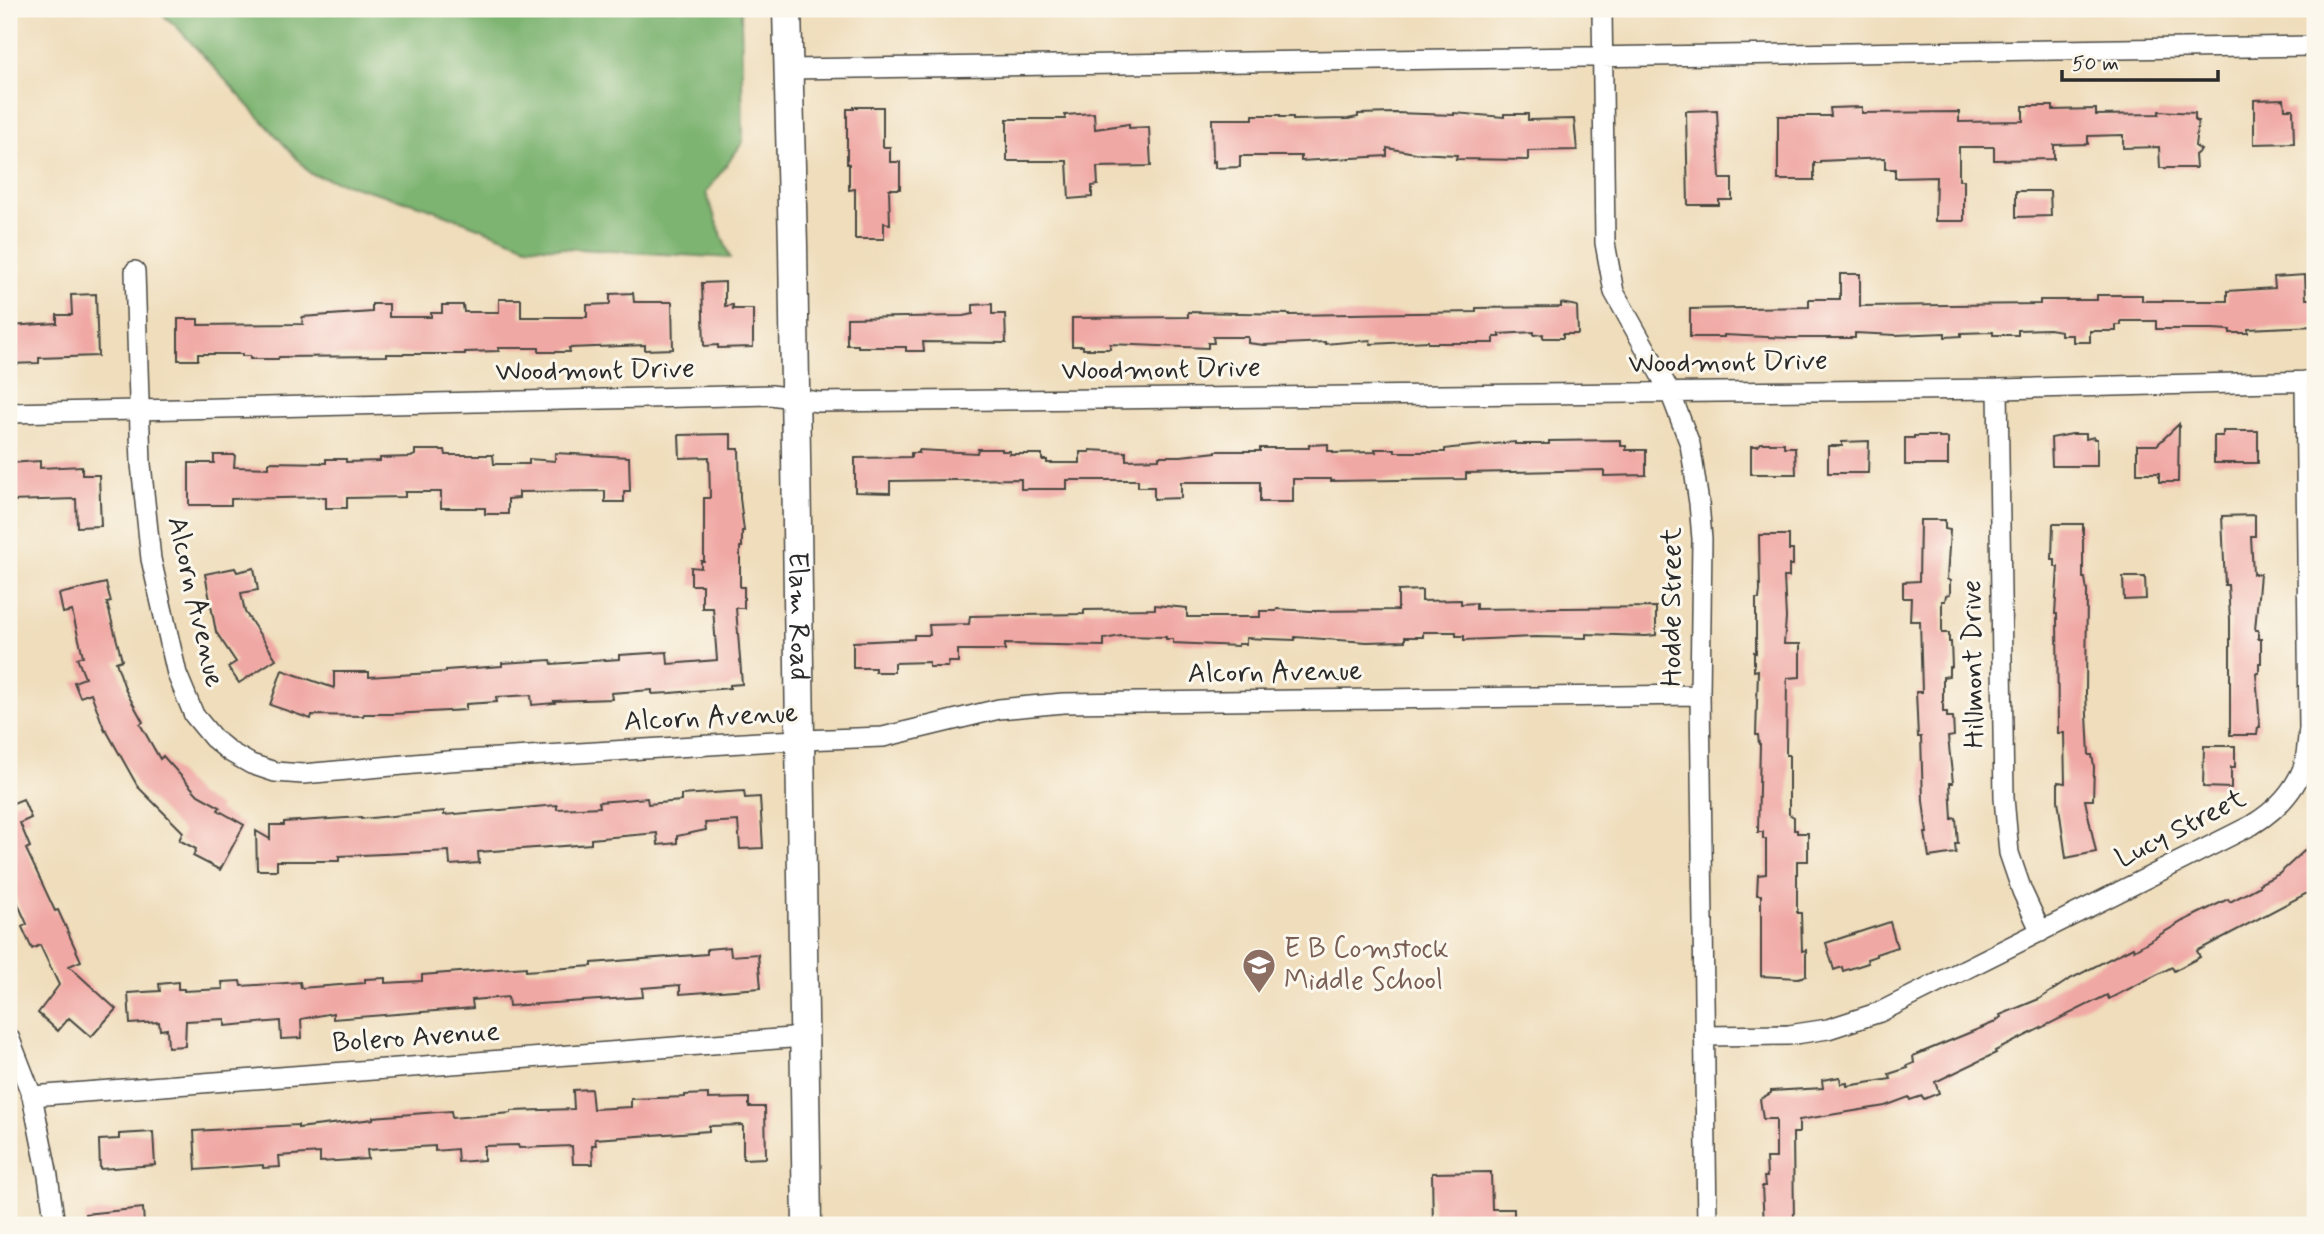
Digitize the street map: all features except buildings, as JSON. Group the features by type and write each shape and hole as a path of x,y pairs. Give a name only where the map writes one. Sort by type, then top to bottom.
{"street":[{"name":"Elam Road","path":"787,9 807,1225"},
{"name":"Hodde Street","path":"1602,9 1605,243 1614,292 1670,392 1690,444 1699,503 1702,539 1700,695 1707,1225"},
{"path":"789,69 2315,46"},
{"name":"Alcorn Avenue","path":"135,271 141,464 151,559 177,674 194,715 213,738 251,764 275,772 303,774 448,761 883,737 999,709 1063,703 1700,695"},
{"name":"Woodmont Drive","path":"9,412 759,395 818,402 1998,389 2310,381"},
{"name":"Lucy Street","path":"1704,1036 1789,1035 1828,1029 1880,1012 2252,825 2273,811 2292,789 2304,766 2309,729 2310,381"},
{"name":"Hillmont Drive","path":"1998,389 2006,826 2009,853 2022,891 2041,932"},
{"path":"9,1037 32,1096 55,1225"},
{"name":"Bolero Avenue","path":"32,1096 804,1037"}],"green space":[{"path":"156,9 741,9 743,142 706,193 730,258 527,246 426,207 311,174 178,28"}],"place":[{"name":"E B Comstock Middle School","path":"1259,995"}]}
